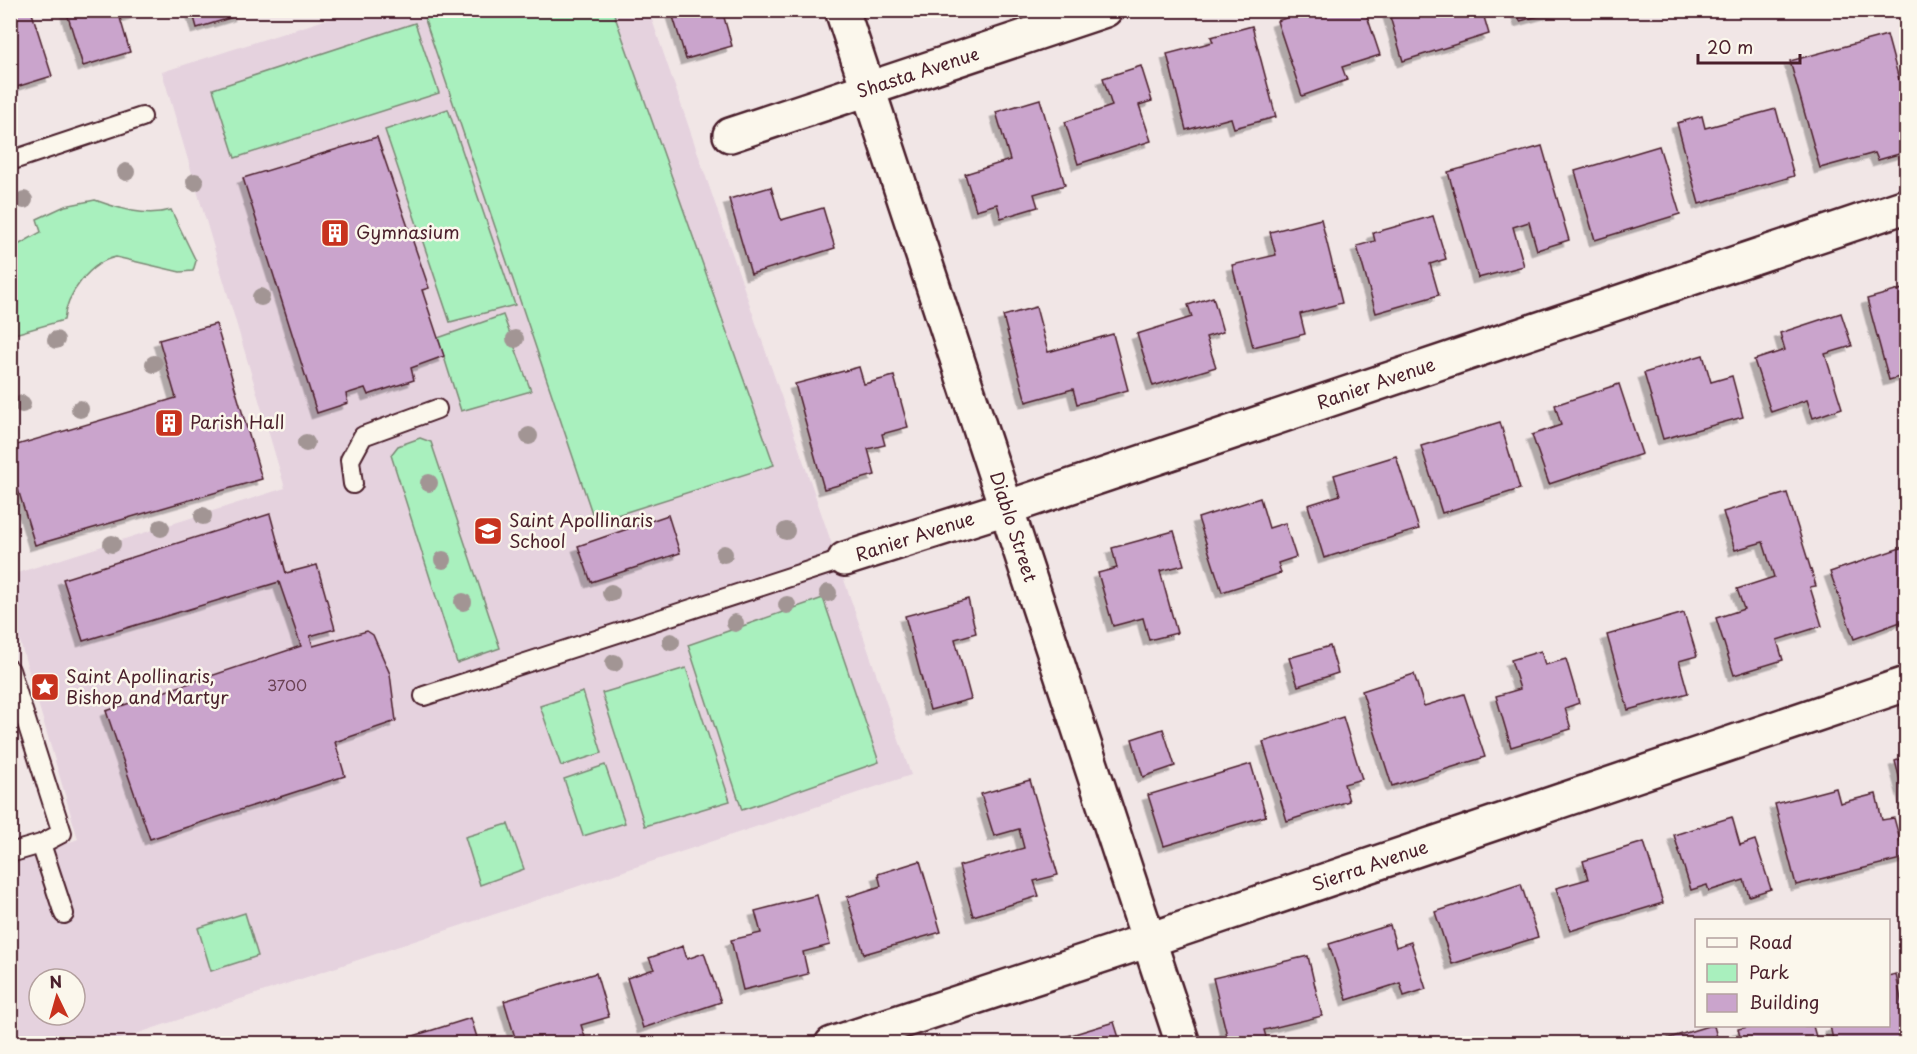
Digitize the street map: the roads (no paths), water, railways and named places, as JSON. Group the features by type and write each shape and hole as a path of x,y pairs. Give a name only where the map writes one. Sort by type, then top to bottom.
{"street":[{"name":"Diablo Street","path":"842,10 1183,1044"},
{"name":"Shasta Avenue","path":"730,135 1105,10"},
{"name":"Ranier Avenue","path":"845,559 1006,508 1906,206"},
{"name":"Sierra Avenue","path":"832,1044 1149,940 1906,684"}],"lane":[{"path":"10,161 142,117"},
{"path":"353,484 350,460 363,436 437,408"},
{"path":"424,696 845,559"},
{"path":"10,670 62,832 41,844 10,853"},
{"path":"41,844 64,914"}],"place":[{"name":"Gymnasium","path":"335,233"},
{"name":"Parish Hall","path":"169,423"},
{"name":"Saint Apollinaris School","path":"488,531"},
{"name":"Saint Apollinaris, Bishop and Martyr","path":"45,687"}]}
